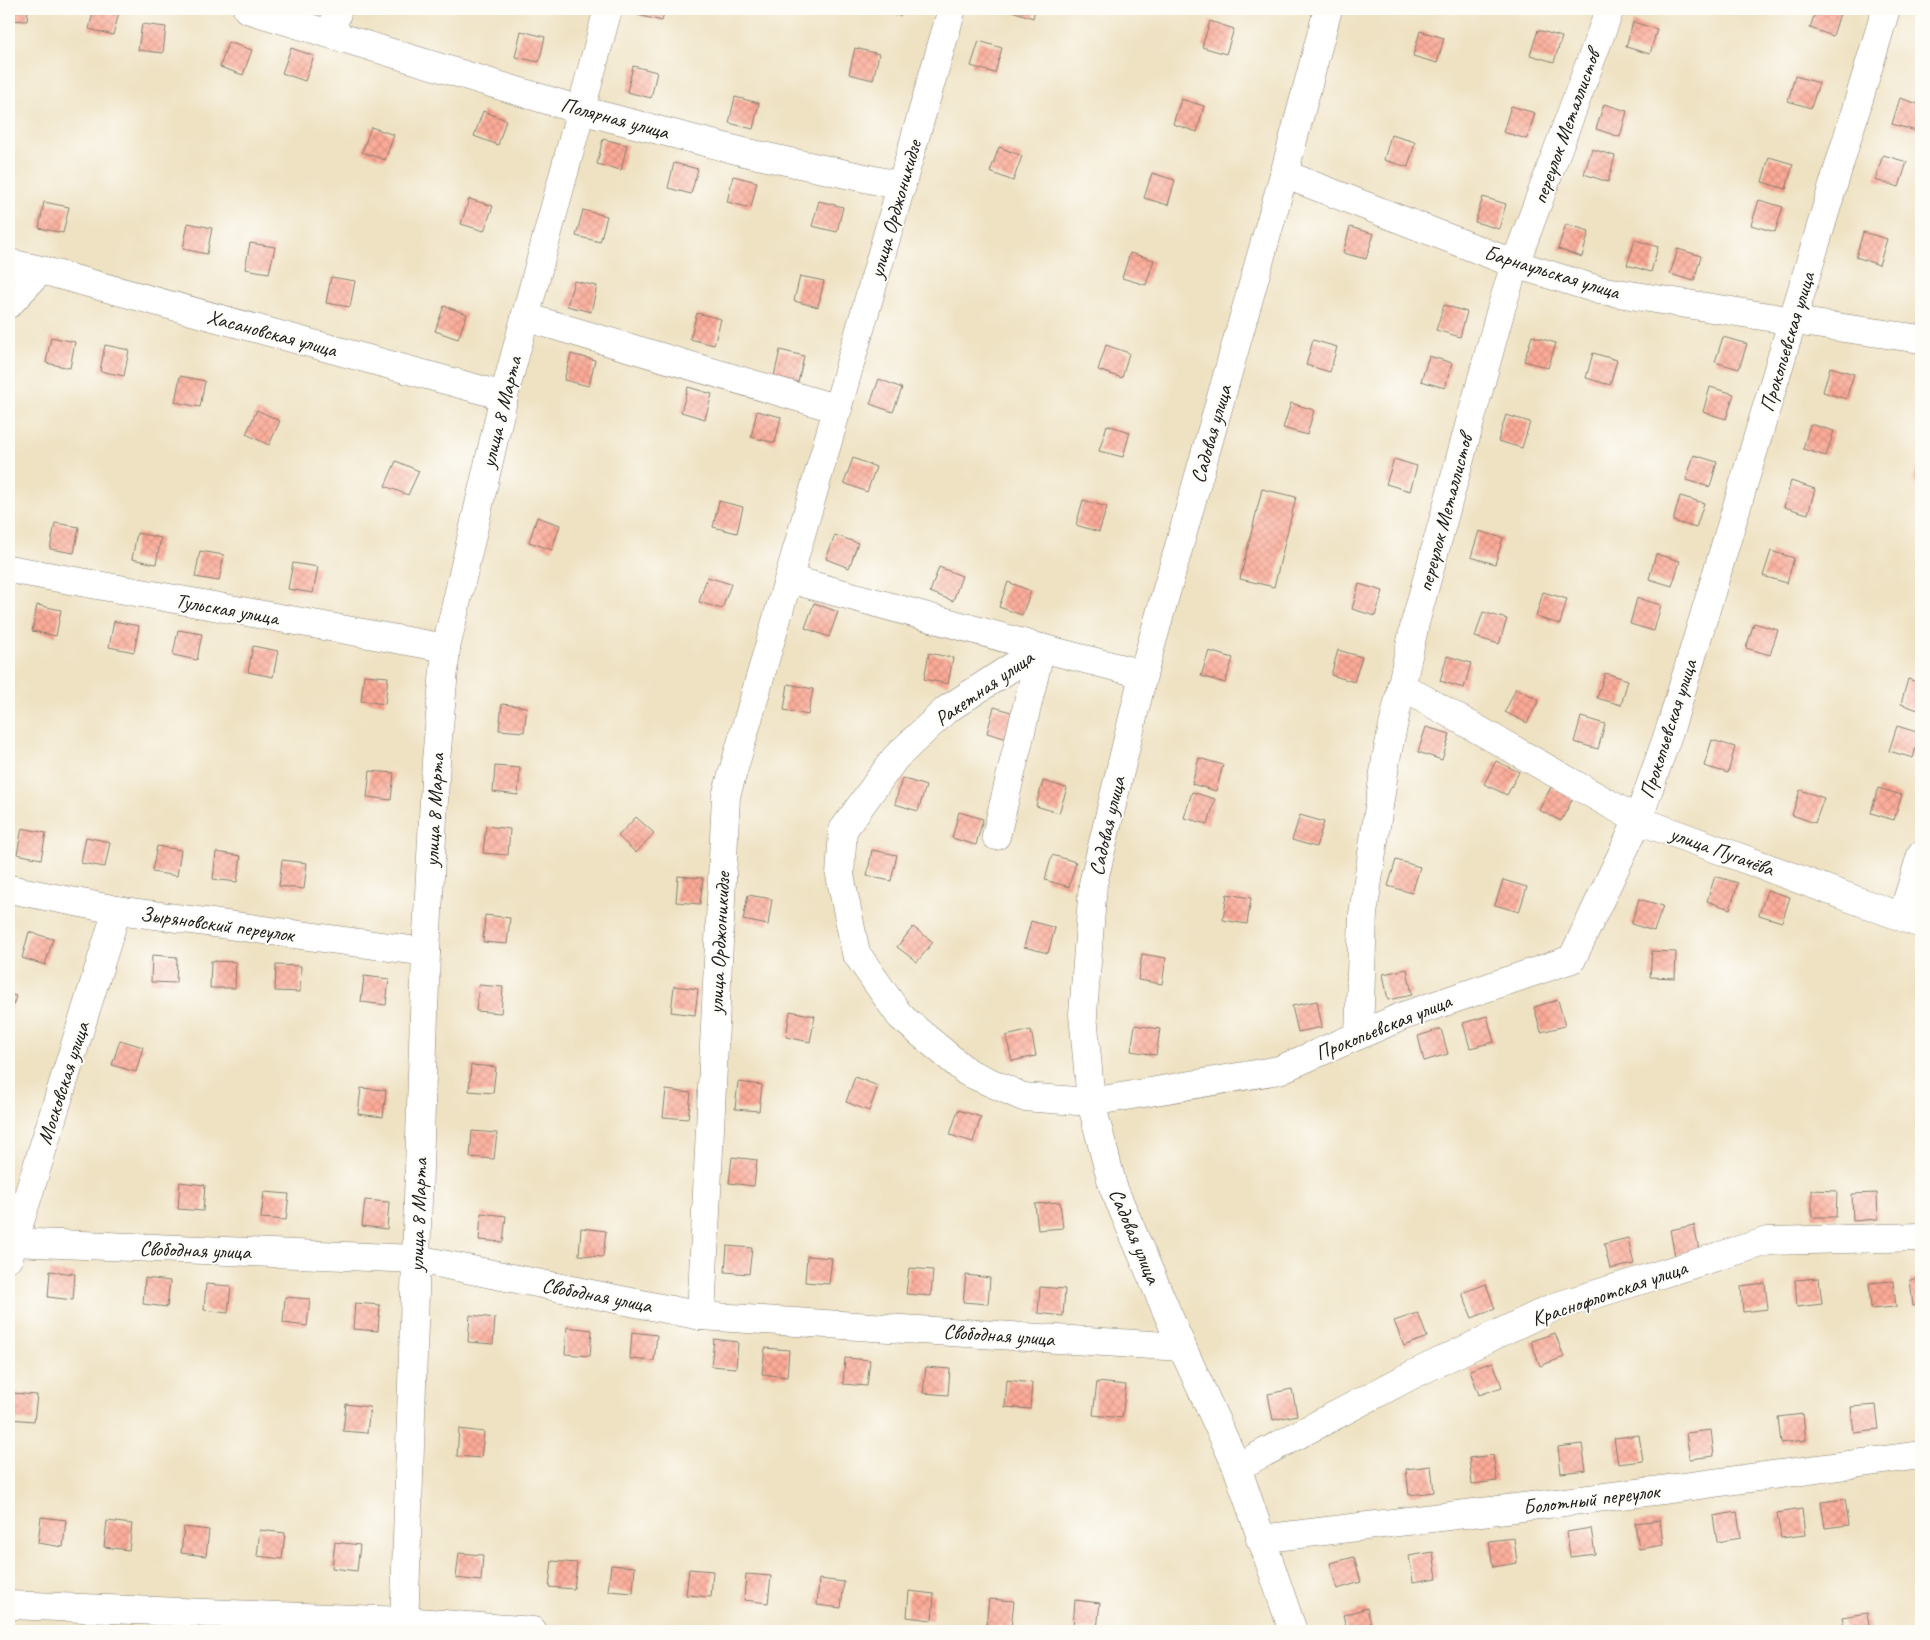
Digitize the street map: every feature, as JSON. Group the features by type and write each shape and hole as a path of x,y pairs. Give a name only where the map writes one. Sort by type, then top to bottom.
{"street":[{"name":"Полярная улица","path":"247,9 580,110 744,152 902,186"},
{"path":"331,34 338,9"},
{"name":"улица 8 Марта","path":"404,1626 426,952 436,761 446,648 504,396 608,9"},
{"name":"улица Орджоникидзе","path":"701,1316 726,796 952,9"},
{"name":"Садовая улица","path":"1293,1631 1236,1467 1113,1187 1091,1102 1083,1014 1093,884 1144,674 1284,174 1328,9"},
{"name":"переулок Металлистов","path":"1359,1035 1363,914 1386,759 1415,623 1500,309 1610,9"},
{"name":"Прокопьевская улица","path":"1091,1102 1279,1070 1403,1016 1572,958 1638,820 1671,726 1886,9"},
{"name":"Барнаульская улица","path":"1284,174 1515,264 1599,290 1921,339"},
{"name":"Хасановская улица","path":"9,263 41,270 504,396"},
{"path":"9,304 41,270"},
{"path":"525,317 838,409"},
{"name":"Тульская улица","path":"9,569 446,648"},
{"path":"789,579 1041,648 1144,674"},
{"name":"Ракетная улица","path":"996,836 1041,648"},
{"name":"Ракетная улица","path":"1041,648 946,710 895,758 843,830 840,875 856,953 900,1016 967,1072 975,1076 1023,1097 1091,1102"},
{"name":"улица Пугачёва","path":"1401,686 1638,820 1912,921"},
{"path":"1912,921 1921,855"},
{"name":"Зыряновский переулок","path":"9,889 117,910 426,952"},
{"name":"Московская улица","path":"11,1250 117,910"},
{"name":"Краснофлотская улица","path":"1236,1467 1412,1375 1554,1307 1768,1242 1921,1237"},
{"name":"Свободная улица","path":"11,1250 417,1259 701,1316 1182,1347"},
{"name":"Болотный переулок","path":"1260,1539 1662,1490 1921,1455"},
{"path":"9,1604 404,1626 533,1631"}],"building":[{"path":"9,9 28,9 27,21 9,20"},
{"path":"94,9 120,9 113,35 89,29"},
{"path":"384,9 399,9 398,13"},
{"path":"639,9 665,9 662,21 638,15"},
{"path":"745,9 776,9 774,17"},
{"path":"877,9 902,9 900,16"},
{"path":"1010,9 1035,9 1033,18"},
{"path":"1816,9 1841,10 1833,36 1810,28"},
{"path":"1210,21 1234,29 1226,54 1202,47"},
{"path":"1633,22 1657,29 1650,54 1626,47"},
{"path":"142,24 166,27 163,53 138,50"},
{"path":"1538,30 1562,37 1554,62 1530,55"},
{"path":"521,31 545,37 539,62 515,57"},
{"path":"1420,31 1444,38 1437,63 1413,56"},
{"path":"979,41 1002,48 995,73 971,66"},
{"path":"228,42 252,50 243,75 220,67"},
{"path":"291,48 314,56 305,81 282,73"},
{"path":"855,48 879,54 873,80 849,74"},
{"path":"633,66 657,72 651,98 627,92"},
{"path":"9,72 13,73 10,90 9,90"},
{"path":"1795,76 1819,83 1811,108 1788,101"},
{"path":"735,97 759,103 753,129 729,123"},
{"path":"1900,98 1921,105 1921,113 1916,131 1892,124"},
{"path":"1181,99 1204,106 1197,132 1173,124"},
{"path":"1604,104 1627,111 1620,137 1596,129"},
{"path":"1511,106 1535,113 1527,139 1503,132"},
{"path":"483,111 506,120 498,145 474,136"},
{"path":"371,127 394,135 385,160 362,152"},
{"path":"1391,135 1415,142 1408,167 1384,160"},
{"path":"603,139 627,145 621,170 597,164"},
{"path":"999,147 1022,156 1013,181 990,172"},
{"path":"1592,149 1615,156 1608,182 1584,174"},
{"path":"1883,155 1907,162 1899,187 1875,180"},
{"path":"1769,157 1793,164 1786,189 1762,182"},
{"path":"674,163 698,169 691,194 668,188"},
{"path":"1152,173 1175,180 1168,205 1144,198"},
{"path":"733,176 757,182 751,208 727,202"},
{"path":"1483,197 1506,204 1499,229 1475,222"},
{"path":"469,199 493,206 484,231 461,224"},
{"path":"1759,200 1783,207 1775,232 1751,225"},
{"path":"819,201 843,207 837,232 812,226"},
{"path":"44,202 69,207 63,233 39,228"},
{"path":"583,210 607,216 600,242 576,236"},
{"path":"188,223 212,228 207,254 183,249"},
{"path":"1566,224 1589,231 1582,257 1558,249"},
{"path":"1350,227 1374,234 1366,259 1343,253"},
{"path":"1863,232 1887,239 1879,265 1856,257"},
{"path":"1635,240 1658,247 1651,272 1627,265"},
{"path":"250,243 275,247 269,273 245,269"},
{"path":"1678,249 1701,256 1694,281 1670,274"},
{"path":"1130,253 1154,260 1146,285 1122,278"},
{"path":"800,276 824,281 818,307 794,301"},
{"path":"331,277 355,281 350,307 326,303"},
{"path":"574,281 597,286 591,312 567,306"},
{"path":"1444,305 1467,312 1460,337 1436,330"},
{"path":"444,306 467,314 458,339 435,331"},
{"path":"697,313 721,319 714,345 690,339"},
{"path":"1532,336 1556,343 1548,368 1524,361"},
{"path":"51,337 75,342 70,368 46,363"},
{"path":"1723,337 1747,344 1739,369 1715,362"},
{"path":"1313,340 1337,347 1330,372 1306,365"},
{"path":"105,345 129,350 124,376 100,371"},
{"path":"1106,345 1129,353 1122,378 1098,370"},
{"path":"780,350 804,356 798,382 774,376"},
{"path":"1593,353 1617,360 1610,385 1586,378"},
{"path":"571,354 595,360 589,386 564,380"},
{"path":"1429,356 1452,363 1445,388 1421,381"},
{"path":"1830,367 1854,374 1846,399 1823,392"},
{"path":"180,376 205,381 200,407 175,402"},
{"path":"879,379 902,388 893,412 870,404"},
{"path":"688,387 712,394 705,419 681,412"},
{"path":"1710,387 1734,394 1726,419 1703,412"},
{"path":"1291,403 1314,410 1307,435 1283,428"},
{"path":"257,410 280,421 269,445 246,434"},
{"path":"757,411 781,417 775,443 751,437"},
{"path":"1506,415 1530,422 1522,448 1498,441"},
{"path":"1810,424 1834,431 1826,456 1803,449"},
{"path":"1107,425 1130,432 1123,457 1099,451"},
{"path":"1694,455 1717,462 1710,487 1686,480"},
{"path":"1921,455 1921,485 1913,482"},
{"path":"853,458 876,467 867,492 844,483"},
{"path":"1394,459 1417,466 1410,491 1386,484"},
{"path":"396,461 419,471 408,495 385,486"},
{"path":"1791,481 1815,489 1808,514 1784,507"},
{"path":"1262,489 1296,497 1274,587 1240,579"},
{"path":"1680,496 1704,503 1696,528 1673,521"},
{"path":"1083,500 1107,507 1099,532 1076,525"},
{"path":"719,501 743,507 737,533 713,527"},
{"path":"537,517 560,525 552,550 529,542"},
{"path":"55,523 79,527 74,553 50,549"},
{"path":"1479,531 1503,538 1495,564 1471,557"},
{"path":"137,533 161,538 156,564 132,559"},
{"path":"835,535 858,543 849,568 826,559"},
{"path":"200,551 224,555 219,581 195,577"},
{"path":"1771,551 1794,558 1787,583 1763,576"},
{"path":"1656,554 1680,561 1672,586 1649,579"},
{"path":"293,563 318,567 313,593 288,589"},
{"path":"939,567 962,576 953,601 930,592"},
{"path":"707,577 731,584 722,609 699,602"},
{"path":"1008,582 1031,591 1022,615 999,607"},
{"path":"1359,584 1383,591 1375,616 1352,609"},
{"path":"1543,592 1567,599 1560,624 1536,617"},
{"path":"1637,598 1661,605 1654,631 1630,624"},
{"path":"814,603 838,612 829,637 805,628"},
{"path":"37,605 61,610 56,636 32,631"},
{"path":"1483,612 1507,619 1499,644 1475,637"},
{"path":"114,621 139,626 134,652 109,647"},
{"path":"1754,623 1778,630 1770,655 1746,648"},
{"path":"178,630 202,634 197,660 173,655"},
{"path":"253,646 278,651 273,677 248,672"},
{"path":"1338,650 1362,657 1354,682 1331,675"},
{"path":"1209,651 1233,658 1225,683 1201,676"},
{"path":"929,653 953,658 948,684 924,679"},
{"path":"1447,656 1471,663 1464,688 1440,681"},
{"path":"1605,673 1628,680 1621,705 1597,698"},
{"path":"364,675 388,677 385,704 361,701"},
{"path":"1908,679 1921,683 1921,711 1901,704"},
{"path":"788,684 813,689 808,715 784,710"},
{"path":"1516,688 1539,700 1527,723 1505,712"},
{"path":"502,704 527,707 524,732 499,730"},
{"path":"994,707 1018,714 1011,740 987,733"},
{"path":"1581,717 1605,724 1598,749 1574,742"},
{"path":"1897,726 1920,733 1913,758 1889,751"},
{"path":"1426,727 1450,734 1442,760 1418,752"},
{"path":"1712,740 1735,747 1728,773 1704,766"},
{"path":"1199,758 1223,765 1216,791 1192,784"},
{"path":"1496,761 1519,772 1507,795 1484,784"},
{"path":"495,766 520,768 518,795 493,792"},
{"path":"370,771 394,773 391,800 367,797"},
{"path":"902,778 926,786 918,811 895,804"},
{"path":"1043,781 1067,788 1059,813 1036,806"},
{"path":"1551,787 1573,798 1561,821 1539,810"},
{"path":"1878,788 1902,795 1894,820 1871,813"},
{"path":"1800,790 1824,798 1815,823 1792,815"},
{"path":"1192,792 1215,799 1208,824 1184,818"},
{"path":"959,812 983,819 976,845 952,838"},
{"path":"1300,815 1324,822 1316,847 1292,840"},
{"path":"636,817 654,833 636,853 618,836"},
{"path":"486,826 510,829 508,855 483,853"},
{"path":"22,828 46,833 41,859 17,854"},
{"path":"86,837 110,842 105,867 81,863"},
{"path":"157,846 181,850 177,876 152,872"},
{"path":"872,850 897,855 891,881 867,876"},
{"path":"216,852 241,856 237,882 213,879"},
{"path":"1052,855 1076,862 1069,887 1045,880"},
{"path":"282,860 307,863 304,889 279,886"},
{"path":"1396,860 1420,867 1412,893 1388,886"},
{"path":"678,876 703,878 700,904 676,902"},
{"path":"1715,876 1738,883 1730,909 1707,901"},
{"path":"1503,880 1527,887 1519,912 1495,905"},
{"path":"1767,890 1790,897 1782,922 1759,915"},
{"path":"1227,894 1251,898 1247,924 1223,920"},
{"path":"748,895 772,899 768,925 743,920"},
{"path":"1639,899 1663,906 1654,931 1631,924"},
{"path":"485,915 510,918 507,944 483,942"},
{"path":"1031,921 1055,928 1048,953 1024,947"},
{"path":"913,927 933,942 917,962 897,947"},
{"path":"29,932 53,939 45,965 22,958"},
{"path":"1652,951 1676,952 1675,978 1650,977"},
{"path":"1142,954 1166,958 1162,984 1138,980"},
{"path":"152,955 177,957 176,983 151,982"},
{"path":"211,961 236,962 235,988 210,988"},
{"path":"276,965 301,966 300,992 275,991"},
{"path":"1407,969 1412,995 1388,1000 1383,974"},
{"path":"364,976 389,979 386,1005 361,1002"},
{"path":"479,985 503,987 501,1013 476,1011"},
{"path":"674,986 698,989 695,1015 671,1012"},
{"path":"9,994 16,996 9,1018"},
{"path":"1558,1000 1565,1026 1541,1032 1534,1007"},
{"path":"1317,1001 1322,1027 1298,1032 1292,1006"},
{"path":"790,1011 815,1016 810,1042 786,1037"},
{"path":"1487,1016 1494,1042 1470,1048 1463,1023"},
{"path":"1135,1025 1160,1029 1156,1055 1131,1051"},
{"path":"1441,1029 1448,1054 1424,1061 1418,1036"},
{"path":"1031,1030 1036,1056 1012,1061 1006,1036"},
{"path":"120,1040 143,1047 136,1072 112,1065"},
{"path":"471,1065 496,1067 493,1093 469,1091"},
{"path":"855,1077 878,1086 869,1111 846,1102"},
{"path":"738,1082 762,1085 759,1111 735,1109"},
{"path":"361,1088 386,1090 383,1117 358,1114"},
{"path":"666,1090 691,1093 688,1119 663,1117"},
{"path":"958,1110 981,1117 973,1142 950,1135"},
{"path":"472,1131 497,1133 494,1159 470,1157"},
{"path":"732,1157 757,1160 754,1186 729,1183"},
{"path":"180,1182 205,1185 203,1211 178,1209"},
{"path":"1812,1190 1837,1191 1836,1217 1812,1217"},
{"path":"264,1192 289,1194 286,1220 261,1218"},
{"path":"1877,1193 1878,1219 1853,1221 1852,1194"},
{"path":"365,1200 389,1202 387,1229 362,1226"},
{"path":"1060,1202 1063,1228 1038,1230 1035,1204"},
{"path":"481,1213 506,1216 503,1242 479,1240"},
{"path":"1694,1225 1699,1250 1675,1256 1670,1230"},
{"path":"581,1228 606,1231 603,1257 579,1255"},
{"path":"1628,1238 1634,1264 1610,1269 1604,1244"},
{"path":"727,1246 752,1248 749,1274 725,1272"},
{"path":"807,1256 832,1258 829,1284 805,1282"},
{"path":"909,1268 933,1270 931,1296 906,1294"},
{"path":"50,1271 75,1274 73,1300 48,1297"},
{"path":"966,1275 990,1278 988,1304 963,1302"},
{"path":"145,1278 170,1281 167,1307 143,1304"},
{"path":"1819,1278 1822,1304 1797,1307 1795,1280"},
{"path":"1921,1278 1921,1305 1913,1306 1910,1280"},
{"path":"1893,1281 1896,1307 1871,1309 1869,1283"},
{"path":"1765,1283 1768,1309 1743,1312 1741,1286"},
{"path":"206,1284 231,1286 228,1313 204,1310"},
{"path":"1486,1284 1495,1309 1472,1318 1462,1293"},
{"path":"1040,1287 1065,1289 1063,1316 1038,1313"},
{"path":"285,1297 310,1299 307,1326 283,1323"},
{"path":"355,1303 380,1305 378,1331 353,1329"},
{"path":"1418,1313 1427,1337 1404,1346 1394,1321"},
{"path":"470,1315 495,1318 493,1344 468,1342"},
{"path":"567,1327 592,1330 590,1356 565,1354"},
{"path":"632,1332 657,1335 654,1361 630,1359"},
{"path":"1555,1333 1564,1357 1540,1366 1531,1341"},
{"path":"714,1339 738,1342 736,1368 711,1366"},
{"path":"765,1348 789,1350 787,1377 762,1374"},
{"path":"845,1358 870,1360 867,1386 843,1384"},
{"path":"1493,1362 1502,1387 1479,1395 1470,1370"},
{"path":"926,1367 950,1369 948,1395 923,1393"},
{"path":"1007,1380 1032,1383 1030,1409 1005,1407"},
{"path":"1097,1382 1126,1385 1122,1418 1093,1415"},
{"path":"1292,1389 1297,1415 1273,1420 1268,1394"},
{"path":"12,1393 37,1395 34,1421 10,1419"},
{"path":"346,1404 370,1407 367,1433 343,1431"},
{"path":"1876,1405 1879,1430 1854,1433 1851,1407"},
{"path":"1803,1414 1806,1440 1781,1443 1778,1417"},
{"path":"459,1429 484,1432 481,1458 457,1456"},
{"path":"1711,1430 1714,1456 1690,1459 1686,1433"},
{"path":"1639,1435 1643,1461 1618,1464 1614,1438"},
{"path":"1582,1444 1586,1470 1561,1473 1558,1447"},
{"path":"1493,1455 1497,1481 1472,1484 1469,1458"},
{"path":"1431,1466 1434,1492 1409,1495 1406,1469"},
{"path":"1845,1499 1849,1525 1825,1528 1821,1502"},
{"path":"1802,1509 1805,1535 1781,1538 1777,1513"},
{"path":"1737,1512 1741,1538 1717,1542 1713,1516"},
{"path":"41,1517 66,1520 63,1547 38,1543"},
{"path":"1660,1520 1663,1545 1639,1549 1635,1523"},
{"path":"107,1521 132,1524 129,1550 104,1547"},
{"path":"184,1527 209,1530 206,1556 181,1553"},
{"path":"1591,1528 1595,1554 1570,1557 1567,1532"},
{"path":"260,1530 285,1533 282,1559 257,1556"},
{"path":"1514,1538 1517,1563 1493,1567 1489,1541"},
{"path":"335,1542 360,1545 357,1571 332,1568"},
{"path":"1433,1552 1437,1578 1413,1582 1409,1556"},
{"path":"459,1553 483,1555 481,1581 456,1578"},
{"path":"1354,1557 1361,1582 1337,1589 1330,1563"},
{"path":"552,1561 577,1563 574,1589 549,1587"},
{"path":"611,1565 635,1567 633,1593 608,1591"},
{"path":"689,1569 713,1571 711,1597 686,1595"},
{"path":"746,1574 771,1576 768,1603 744,1600"},
{"path":"819,1579 844,1582 841,1608 817,1605"},
{"path":"909,1591 934,1594 932,1620 907,1617"},
{"path":"989,1599 1014,1601 1011,1628 986,1625"},
{"path":"1075,1600 1100,1603 1097,1629 1073,1627"},
{"path":"1367,1608 1373,1631 1347,1631 1343,1615"},
{"path":"1867,1613 1870,1631 1845,1631 1842,1617"}]}
